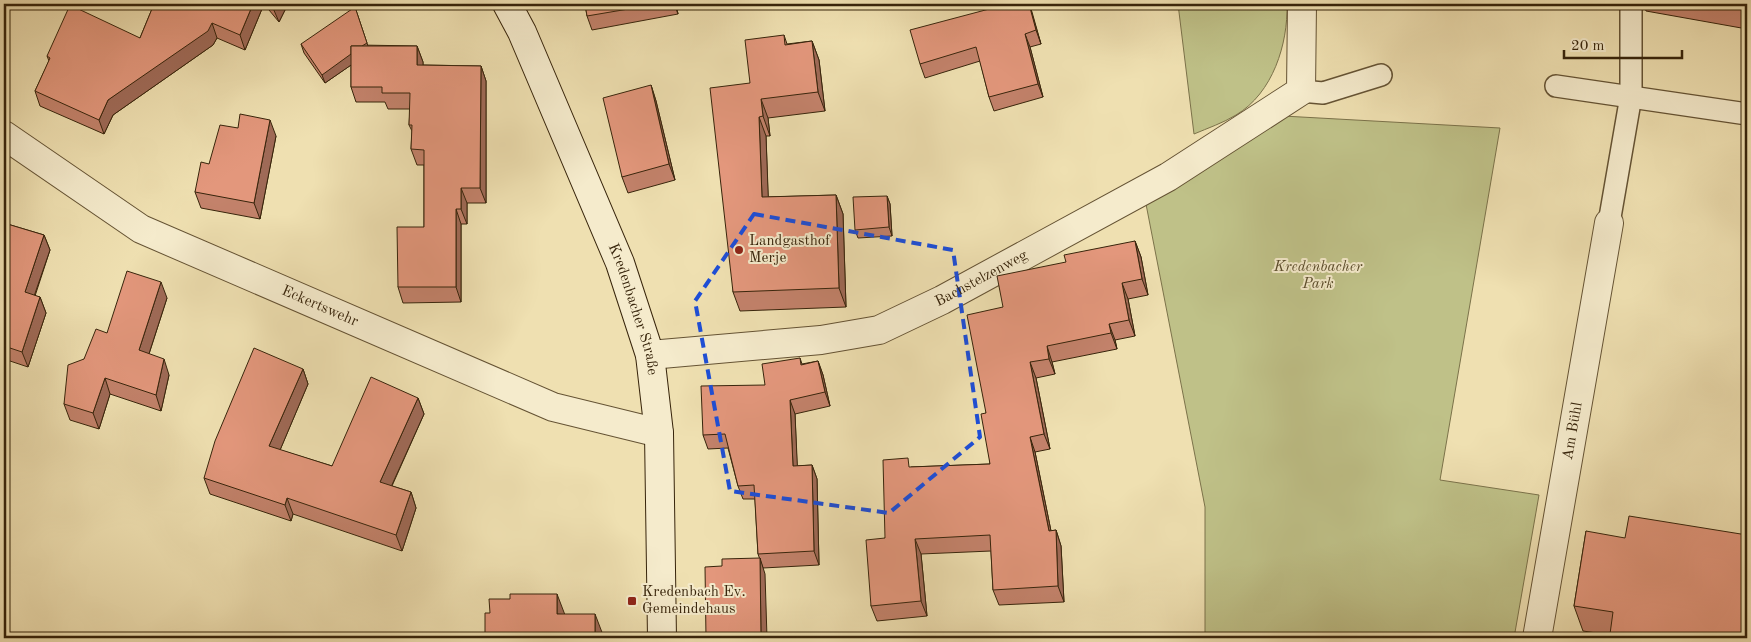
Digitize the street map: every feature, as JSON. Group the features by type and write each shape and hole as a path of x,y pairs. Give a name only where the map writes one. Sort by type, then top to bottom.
{"street":[{"name":"Kredenbacher Straße","path":"507,4 522,32 620,262 650,355 658,433 662,638"},
{"path":"1301,91 1302,4"},
{"name":"Bachstelzenweg","path":"650,355 821,340 879,330 942,300 1082,226 1168,177 1301,91"},
{"name":"Eckertswehr","path":"4,135 141,229 553,407 658,433"},
{"name":"Am Bühl","path":"1537,638 1610,223"}],"lane":[{"path":"1610,223 1632,96 1631,4"},
{"path":"1301,91 1323,93 1381,76"},
{"path":"1556,86 1747,114"}],"highlighted area":[{"path":"754,214 953,250 980,437 889,513 730,491 695,301"}],"green space":[{"path":"1178,4 1287,4 1285,35 1281,51 1269,81 1260,94 1249,106 1236,115 1194,134"},
{"name":"Kredenbacher Park","path":"1283,116 1500,128 1440,480 1539,495 1514,638 1205,638 1205,507 1145,199"}],"building":[{"path":"154,4 253,4 240,35 212,23 208,31 108,100 99,120 35,91 50,58 47,56 70,5 140,38"},
{"path":"585,4 658,4 587,16"},
{"path":"1008,4 1029,4 1036,30 1025,34 1038,84 989,97 976,47 920,64 910,30"},
{"path":"1718,4 1747,4 1747,9"},
{"path":"355,7 367,43 362,46 351,46 351,54 322,75 301,44"},
{"path":"784,35 785,45 812,41 818,92 761,99 763,116 759,117 762,197 836,195 839,288 733,292 710,88 750,83 745,40"},
{"path":"351,46 417,46 417,65 481,66 480,188 461,188 461,209 456,209 456,287 398,287 397,227 424,227 424,150 411,149 412,125 409,125 410,93 382,93 382,87 351,87"},
{"path":"651,85 669,164 622,177 603,98"},
{"path":"240,114 270,120 254,203 195,192 201,162 209,164 220,125 238,128"},
{"path":"887,196 889,227 855,230 853,197"},
{"path":"4,223 44,235 25,292 40,297 22,352 4,346"},
{"path":"1135,241 1142,279 1122,283 1129,320 1109,324 1111,333 1047,346 1049,359 1030,362 1044,434 1030,437 1049,531 1056,530 1058,586 993,590 990,535 915,539 921,601 871,606 866,540 885,538 883,460 908,458 909,467 990,464 981,414 986,413 967,315 1003,307 997,276 1066,262 1064,255"},
{"path":"127,271 161,282 139,350 164,359 156,395 105,378 93,413 64,404 68,365 84,359 96,329 107,333"},
{"path":"254,348 303,369 269,446 332,466 371,377 418,398 380,482 411,492 396,535 287,498 285,505 204,478 215,441"},
{"path":"800,358 801,365 818,361 825,392 790,400 793,466 812,465 814,551 758,554 754,485 738,486 725,434 703,435 701,386 765,385 762,364"},
{"path":"1629,516 1747,535 1747,638 1637,638 1610,634 1613,612 1574,606 1586,531 1625,538"},
{"path":"760,558 761,638 706,638 705,567 722,566 722,559"},
{"path":"510,594 557,594 557,614 595,614 595,635 614,635 614,638 485,638 485,613 490,613 489,599 510,599"}],"place":[{"name":"Landgasthof Merje","path":"739,250"},
{"name":"Kredenbach Ev. Gemeindehaus","path":"632,601"}]}
